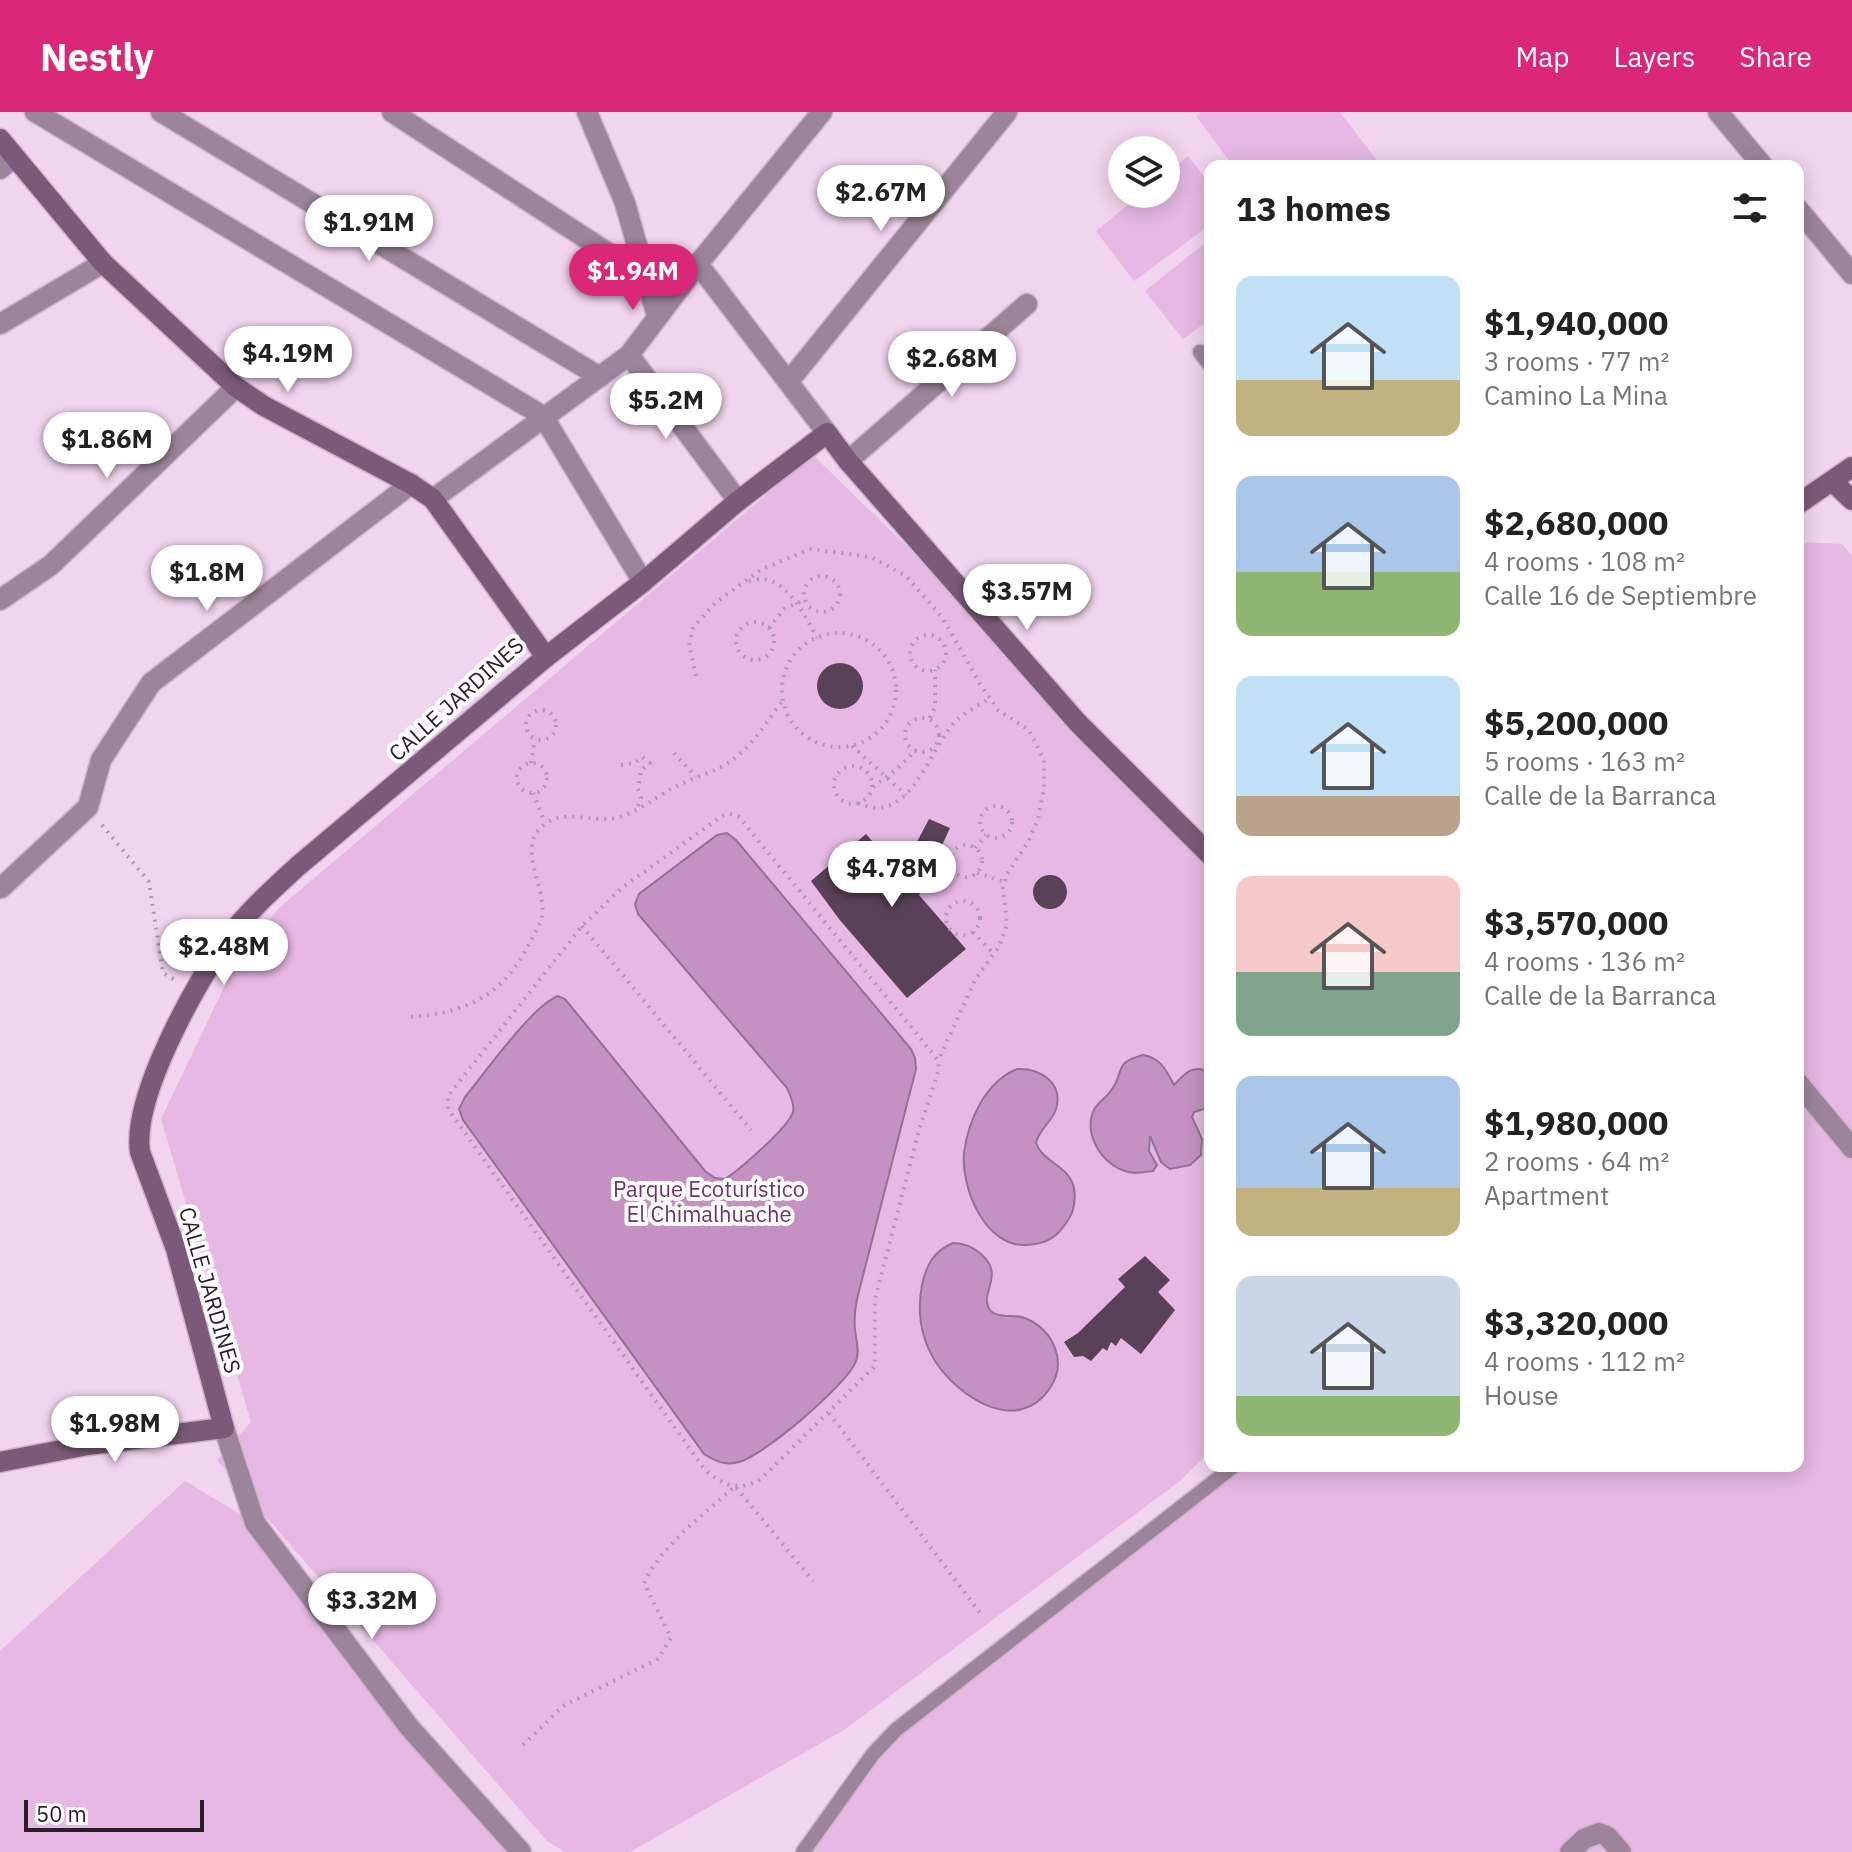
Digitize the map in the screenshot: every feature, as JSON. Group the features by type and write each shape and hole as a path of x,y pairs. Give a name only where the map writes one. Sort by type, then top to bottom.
{"main road":[{"name":"CALLE JARDINES","path":"0,139 7,164 103,263 236,387 264,406 411,484 433,499 546,657 268,894 227,939 167,1044 141,1119 138,1136 140,1152 176,1249 224,1428"},
{"path":"546,657 827,433 848,461 1078,723 1204,849"},
{"path":"1804,500 1852,467"},
{"path":"1833,482 1852,500"},
{"path":"0,1462 88,1445 224,1428"}],"street":[{"path":"35,112 543,416 643,582"},
{"path":"161,112 600,377"},
{"path":"392,112 645,277"},
{"path":"587,112 625,203 657,316"},
{"path":"433,499 629,355 698,264 822,112"},
{"path":"789,381 1007,112"},
{"path":"1718,112 1758,160"},
{"path":"1804,216 1852,274"},
{"path":"0,324 103,263"},
{"path":"698,264 827,433"},
{"path":"848,461 1027,304"},
{"path":"629,355 738,501"},
{"path":"0,600 51,565 236,387"},
{"path":"1,888 88,807 101,760 151,683 411,484"},
{"path":"1804,1090 1852,1148"},
{"path":"224,1428 255,1523 409,1727 521,1852"},
{"path":"1570,1852 1584,1839 1599,1833 1607,1836 1621,1852"}],"lane":[{"path":"1200,352 1204,357"},
{"path":"803,1852 873,1754 897,1729 1226,1472"}],"path":[{"path":"696,676 689,645 693,628 715,603 762,569 811,549 871,557 906,576 942,617 998,710 1029,730 1044,760 1044,788 1038,820 1005,882 1007,925 999,947 976,978 938,1060 939,1069 919,1130 875,1299 875,1366 761,1479 748,1486 720,1481 705,1470 448,1109 448,1096 582,926 623,887 722,816 730,814 739,817 938,1060"},
{"path":"815,577 827,577 837,584 839,600 832,609 816,611 805,600 806,586 815,577"},
{"path":"736,588 754,579 766,578 776,582 796,603 817,638"},
{"path":"769,628 784,609 805,600"},
{"path":"754,622 769,628 775,642 766,658 748,660 738,652 735,638 742,627 754,622"},
{"path":"842,633 859,636 875,645 888,660 896,679 896,699 890,718 878,733 852,746 821,745 804,736 792,723 783,700 785,671 794,655 807,642 817,638 842,633"},
{"path":"927,635 938,639 944,646 945,659 935,670 927,672 916,667 910,657 912,645 927,635"},
{"path":"944,646 955,640"},
{"path":"930,719 935,707 935,670"},
{"path":"858,803 868,796 871,779 864,770 852,766 840,771 835,782 837,794 846,802 879,808 906,795 954,723 990,698"},
{"path":"411,1017 456,1011 484,996 507,978 542,916 540,889 530,851 534,837 545,823 563,817 612,819 716,770 742,753 783,700"},
{"path":"545,710 556,720 556,730 550,738 535,739 528,732 526,722 531,713 545,710"},
{"path":"917,718 930,719 939,731 937,743 929,751 916,750 906,739 906,729 917,718"},
{"path":"531,763 535,739"},
{"path":"852,746 906,795"},
{"path":"871,788 916,750"},
{"path":"674,753 696,777"},
{"path":"621,765 635,763 642,757 650,763 641,770 638,789 641,798 636,809"},
{"path":"531,763 540,766 546,774 544,788 533,793 522,789 517,780 522,767 531,763"},
{"path":"533,793 545,823"},
{"path":"991,806 1006,809 1012,824 1006,834 996,838 986,835 980,826 983,812 991,806"},
{"path":"88,807 149,882 163,973 196,991"},
{"path":"975,848 986,835"},
{"path":"965,845 975,848 982,862 970,877 960,876 950,865 955,849 965,845"},
{"path":"976,873 1005,882"},
{"path":"969,902 978,909 980,921 973,932 958,934 949,928 946,917 954,903 969,902"},
{"path":"582,926 751,1130"},
{"path":"973,932 993,953"},
{"path":"829,1413 980,1613"},
{"path":"735,1486 813,1581"},
{"path":"523,1745 563,1706 658,1659 671,1638 644,1583 667,1548 735,1486"}],"green space":[{"path":"1201,112 1340,112 1376,160 1229,160 1196,116"},
{"path":"1188,156 1204,176 1204,229 1134,281 1096,231 1124,208 1180,208 1180,163"},
{"path":"1204,244 1204,323 1183,339 1145,291"},
{"name":"Parque Ecoturístico El Chimalhuache","path":"813,455 1204,836 1204,1457 1180,1481 844,1730 630,1852 565,1852 547,1841 217,1460 251,1422 161,1119 238,958 280,907"},
{"path":"1804,542 1842,544 1852,556 1852,1852 803,1852 897,1729 1226,1472 1804,1472"},
{"path":"185,1481 255,1523 522,1852 0,1852 0,1651"}],"shaded area":[{"path":"727,833 911,1049 916,1069 857,1299 856,1361 838,1386 784,1433 751,1457 729,1463 716,1461 704,1454 463,1120 459,1109 465,1097 523,1026 558,996 565,999 705,1171 715,1178 725,1179 773,1137 793,1112 787,1088 638,914 635,904 639,894 717,835"},
{"path":"1143,1055 1159,1062 1174,1085 1194,1069 1204,1070 1204,1109 1194,1112 1192,1117 1202,1139 1201,1155 1190,1165 1170,1169 1161,1162 1150,1136 1149,1151 1157,1165 1153,1171 1134,1173 1119,1169 1096,1147 1091,1117 1116,1083 1123,1065"},
{"path":"1017,1069 1034,1071 1053,1084 1058,1099 1056,1109 1036,1143 1044,1155 1067,1174 1075,1195 1072,1212 1059,1232 1044,1242 1026,1245 1011,1243 988,1226 971,1198 964,1167 969,1128 980,1104 996,1083"},
{"path":"953,1243 972,1247 988,1262 992,1277 987,1297 990,1310 1035,1323 1055,1347 1058,1367 1055,1378 1037,1402 1022,1409 1006,1410 990,1406 959,1388 935,1361 923,1334 921,1295 929,1265 936,1255"}],"building":[{"path":"840,663 856,670 863,686 856,702 840,709 824,702 817,686 824,670"},
{"path":"929,819 950,828 919,895 966,949 907,998 839,919 811,881 866,834 900,874"},
{"path":"1050,875 1062,880 1067,892 1062,904 1050,909 1038,904 1033,892 1038,880"},
{"path":"1145,1256 1170,1280 1158,1292 1175,1310 1141,1354 1121,1338 1116,1346 1111,1342 1107,1351 1103,1348 1091,1361 1083,1356 1074,1357 1064,1342 1078,1333 1125,1287 1118,1279"}]}
